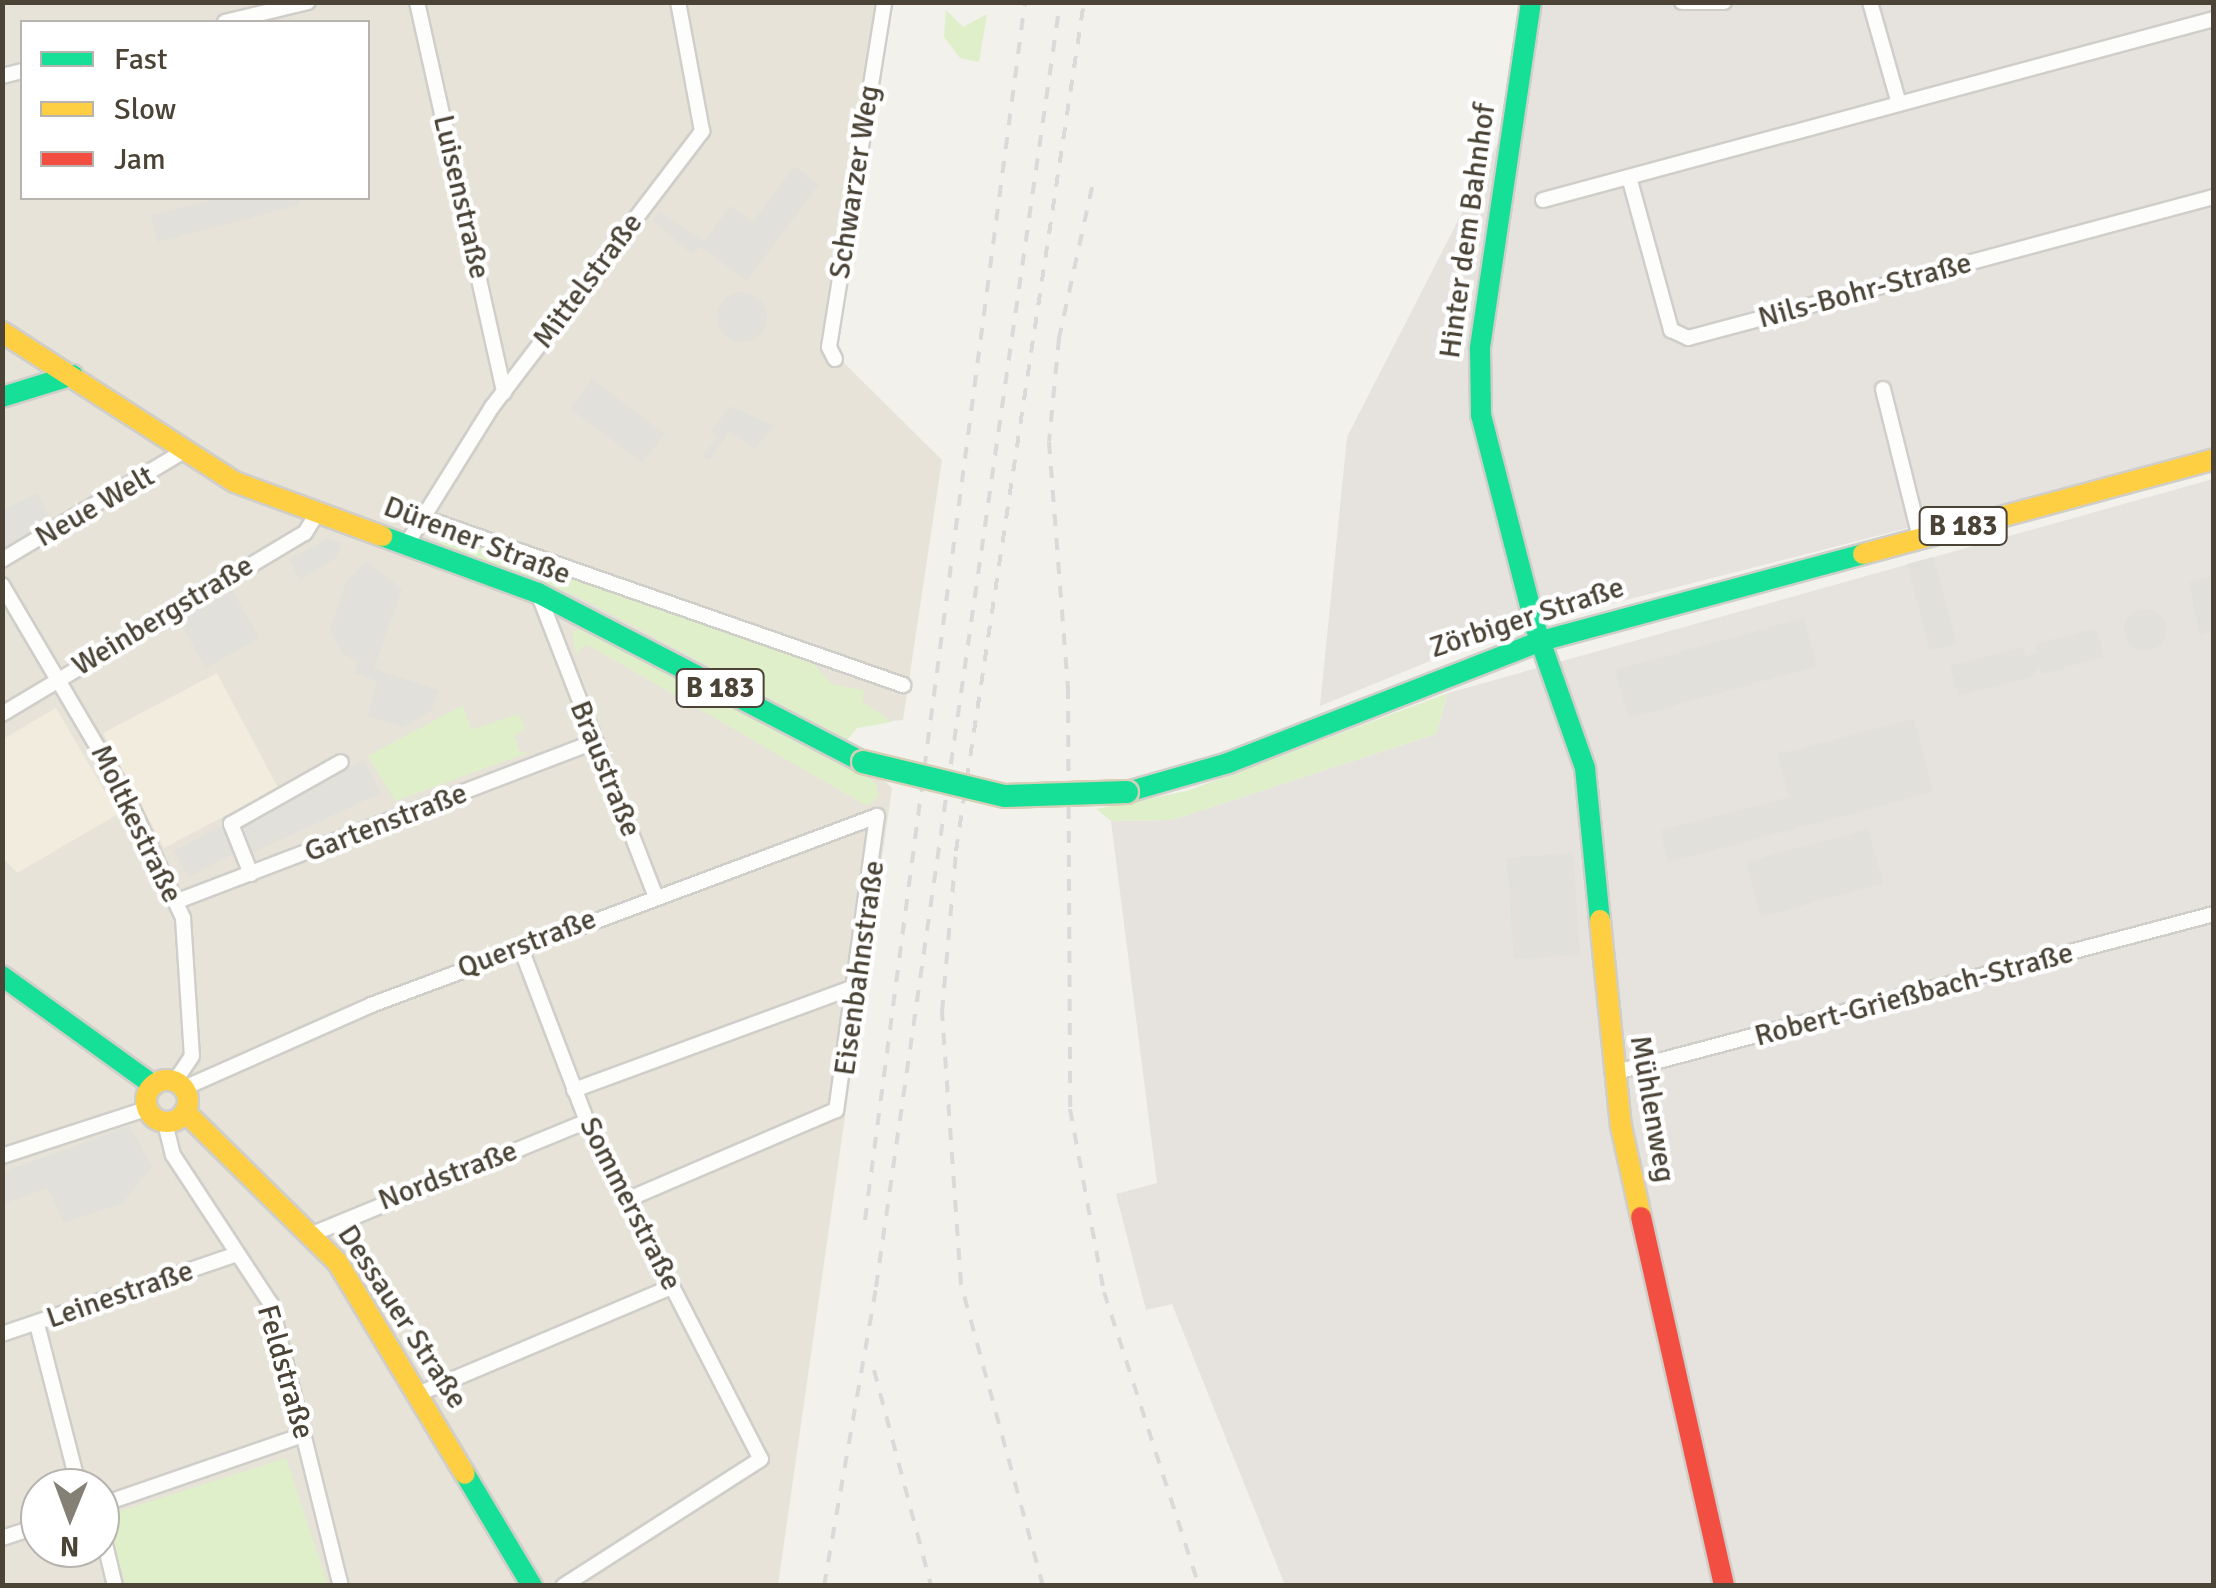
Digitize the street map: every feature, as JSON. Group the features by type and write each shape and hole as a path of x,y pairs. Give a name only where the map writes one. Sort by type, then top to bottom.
{"main road":[{"name":"Hinter dem Bahnhof","path":"1531,2 1478,386 1541,641"},
{"name":"Dürener Straße","path":"2,332 184,450 317,514 538,592 864,762"},
{"path":"2,396 73,375"},
{"name":"Zörbiger Straße","path":"864,762 1005,796 1127,792 1228,763 1541,641 2214,460"},
{"name":"Mühlenweg","path":"1541,641 1584,768 1612,1073 1724,1586"},
{"name":"Dessauer Straße","path":"2,976 168,1100 312,1234 418,1394 532,1586"}],"street":[{"path":"233,20 308,2"},
{"name":"Luisenstraße","path":"416,2 504,392"},
{"name":"Mittelstraße","path":"406,545 418,516 504,392 702,131 678,2"},
{"name":"Schwarzer Weg","path":"835,359 829,347 884,2"},
{"path":"1682,2 1724,2"},
{"path":"1870,2 1899,104"},
{"path":"1544,200 2214,19"},
{"name":"Nils-Bohr-Straße","path":"1629,177 1671,330 1701,335 2214,197"},
{"path":"1883,389 1920,537"},
{"name":"Neue Welt","path":"7,557 184,450"},
{"name":"Weinbergstraße","path":"2,714 305,533 317,514"},
{"name":"Dürener Straße","path":"418,516 904,685"},
{"name":"Moltkestraße","path":"2,586 129,801 175,902 192,1056 168,1100"},
{"name":"Braustraße","path":"538,592 656,897"},
{"path":"554,641 578,611"},
{"name":"Gartenstraße","path":"175,902 595,742"},
{"path":"251,874 231,824 341,762"},
{"name":"Querstraße","path":"2,1156 168,1100 520,946 877,816"},
{"name":"Eisenbahnstraße","path":"626,1200 827,1115 840,1102 877,816"},
{"name":"Robert-Grießbach-Straße","path":"1612,1073 2214,914"},
{"name":"Sommerstraße","path":"520,946 587,1122 759,1454 754,1470 563,1586"},
{"path":"574,1090 857,986"},
{"name":"Feldstraße","path":"168,1100 171,1151 270,1304 341,1586"},
{"name":"Nordstraße","path":"312,1234 587,1122"},
{"name":"Leinestraße","path":"2,1334 237,1254"},
{"path":"418,1394 671,1287"},
{"path":"36,1324 75,1468"},
{"path":"120,1499 303,1435"}],"shaded area":[{"path":"3,3 886,3 833,341 837,356 942,460 903,720 827,726 892,788 778,1585 3,1586"},
{"path":"1523,3 2213,3 2213,450 1501,632 1320,706 1347,437 1503,133"},
{"path":"794,166 819,184 747,281 700,247 692,255 653,220 659,211 704,242 730,206 753,222"},
{"path":"213,200 298,200 299,205 158,242 151,215"},
{"path":"742,292 760,299 767,317 760,335 742,342 724,335 717,317 724,299"},
{"path":"592,379 665,434 642,462 570,409"},
{"path":"730,406 774,426 755,449 729,432 709,460 702,456 718,437 711,431"},
{"path":"2213,479 2213,1585 1285,1585 1172,1304 1146,1310 1116,1194 1157,1183 1111,821 1172,820 1436,734 1448,693"},
{"path":"37,493 53,523 3,551 3,510"},
{"path":"327,539 341,543 336,558 300,580 289,559"},
{"path":"1933,557 1957,643 1930,650 1907,564"},
{"path":"366,561 402,589 374,669 439,690 431,711 403,727 367,716 377,681 355,673 358,661 342,654 330,630 347,580"},
{"path":"2213,576 2213,631 2200,635 2189,582"},
{"path":"231,588 259,638 206,668 178,619"},
{"path":"2145,609 2160,615 2166,630 2160,645 2145,651 2130,645 2124,630 2130,615"},
{"path":"1804,618 1817,666 1629,718 1615,670"},
{"path":"2096,628 2104,657 2042,674 2039,665 2031,677 1958,696 1950,666 2023,647 2026,657 2037,653 2035,644"},
{"path":"217,673 278,788 164,848 103,733"},
{"path":"56,708 118,814 17,873 3,858 3,739"},
{"path":"1914,719 1933,792 1668,862 1660,831 1789,797 1778,754"},
{"path":"364,760 381,793 252,853 243,824"},
{"path":"220,826 235,853 189,877 174,851"},
{"path":"1868,829 1883,883 1761,917 1746,862"},
{"path":"1573,853 1580,955 1514,959 1507,858"},
{"path":"129,1126 152,1166 123,1203 64,1223 48,1188 3,1204 3,1172"}],"green space":[{"path":"946,10 963,27 987,14 979,62 960,58 944,37"},
{"path":"435,529 807,657 832,684 864,690 863,702 892,722 857,728 847,740 579,597 440,545"},
{"path":"586,628 875,782 879,796 867,806 586,644 576,655 572,631"},
{"path":"1448,693 1436,734 1172,820 1111,821 1096,809 1187,791"},
{"path":"463,705 471,730 519,714 525,729 514,736 520,752 530,752 395,801 368,756"},
{"path":"286,1458 328,1585 126,1585 120,1565 120,1511"}],"railway":[{"path":"865,1220 1025,2"},
{"path":"824,1586 876,1287 1060,2"},
{"path":"1043,1586 961,1284 942,1012 956,851 1084,2"},
{"path":"1092,187 1059,338 1049,442 1068,687 1070,1109 1104,1292 1199,1586"},
{"path":"874,1370 931,1586"}],"traffic: fast":[{"path":"1531,2 1480,349 1481,415 1535,626 1585,768 1600,920"},
{"path":"2,397 73,375"},
{"path":"382,536 538,593 863,762"},
{"path":"1127,792 1228,763 1541,641 1863,554"},
{"path":"863,762 1005,796 1127,792"},
{"path":"2,976 153,1085"},
{"path":"465,1474 532,1586"}],"traffic: slow":[{"path":"2,332 235,482 382,536"},
{"path":"1863,554 2214,459"},
{"path":"1600,920 1621,1126 1641,1217"},
{"path":"167,1080 182,1086 188,1101 182,1116 167,1122 152,1116 146,1101 152,1086 167,1080"},
{"path":"185,1112 338,1263 465,1474"}],"traffic: jam":[{"path":"1641,1217 1724,1586"}]}
